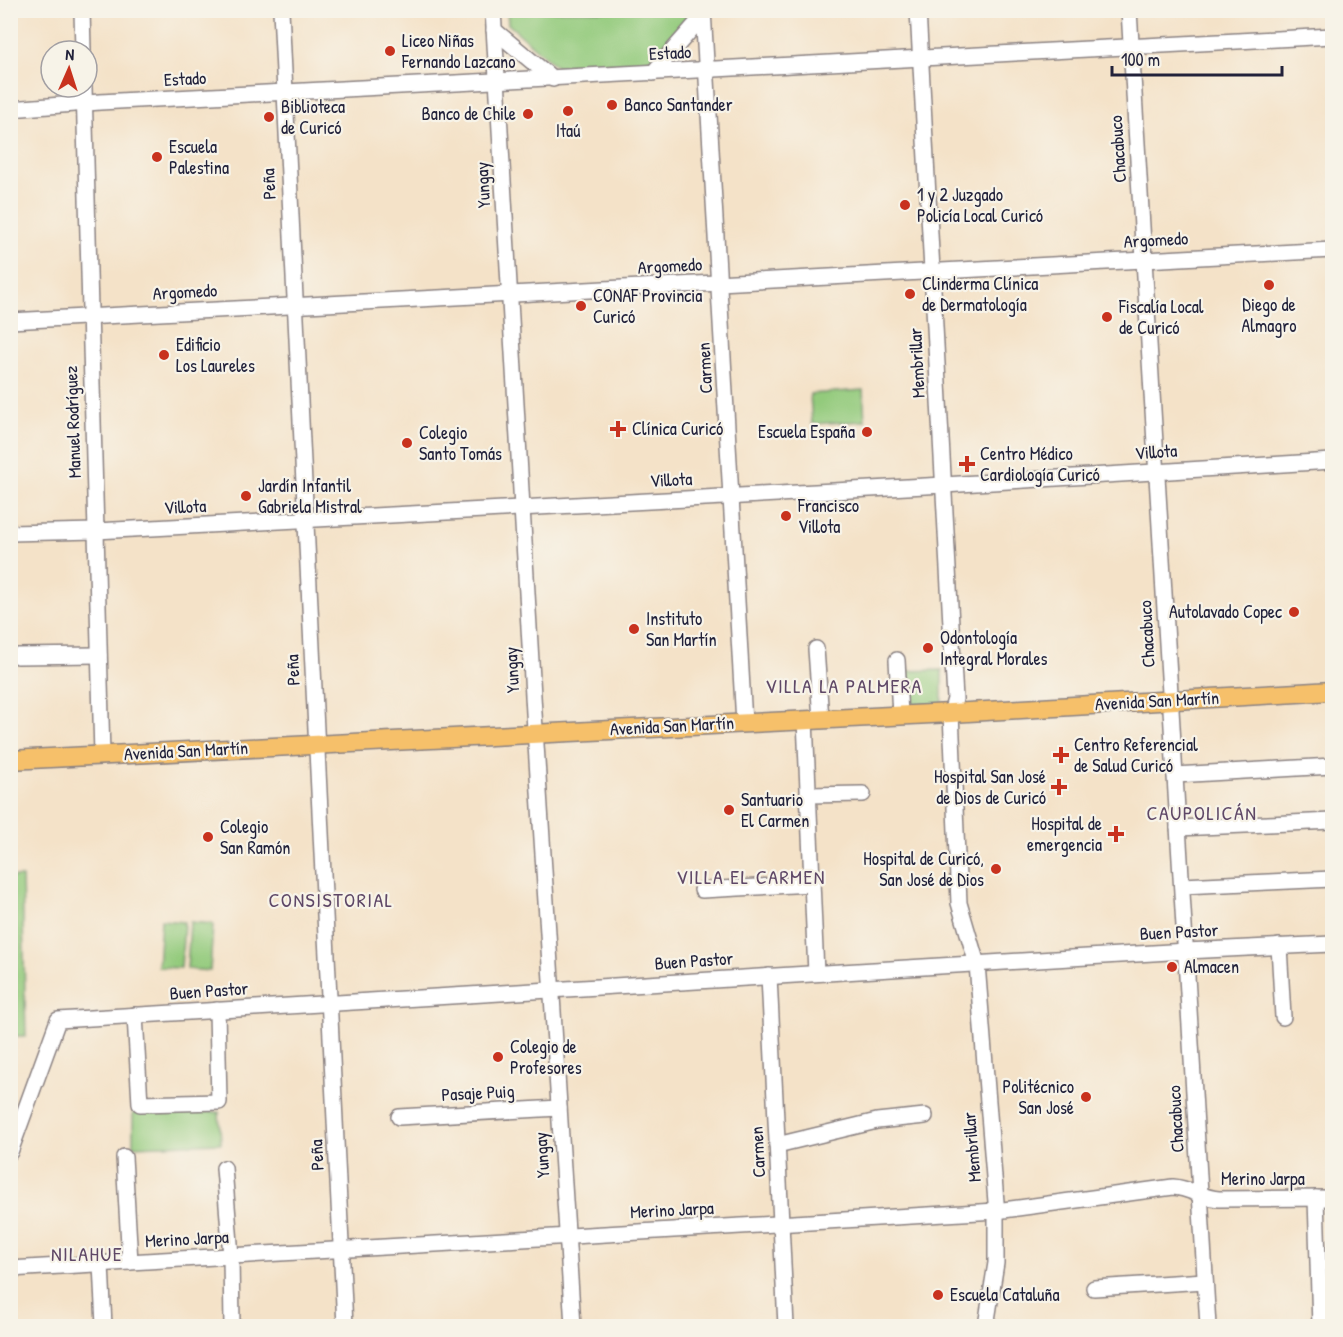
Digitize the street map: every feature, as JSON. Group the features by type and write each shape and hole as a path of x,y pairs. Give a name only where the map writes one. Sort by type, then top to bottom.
{"main road":[{"name":"Avenida San Martín","path":"10,760 1332,691"}],"street":[{"path":"82,10 83,39"},
{"name":"Peña","path":"281,10 345,1326"},
{"name":"Yungay","path":"493,10 535,733 573,1326"},
{"name":"Membrillar","path":"918,10 955,699 951,712 959,903 977,964 996,1210 996,1263 986,1326"},
{"name":"Chacabuco","path":"1129,10 1208,1326"},
{"path":"653,73 703,13"},
{"name":"Carmen","path":"703,13 744,723"},
{"path":"494,30 553,79"},
{"name":"Estado","path":"10,109 85,103 496,83 1332,36"},
{"name":"Manuel Rodríguez","path":"85,99 102,756"},
{"name":"Argomedo","path":"10,321 1332,250"},
{"name":"Villota","path":"10,533 305,520 1332,461"},
{"path":"816,649 808,795 816,973"},
{"path":"17,656 99,655"},
{"path":"897,660 900,715"},
{"path":"1175,774 1332,766"},
{"path":"808,795 864,794"},
{"path":"1178,828 1332,820"},
{"path":"1182,886 1332,879"},
{"path":"702,890 812,884"},
{"name":"Buen Pastor","path":"10,1152 58,1020 1332,944"},
{"path":"1280,946 1283,1017"},
{"name":"Carmen","path":"769,976 786,1326"},
{"path":"135,1015 140,1104 219,1102 217,1010"},
{"name":"Pasaje Puig","path":"399,1117 559,1107"},
{"path":"777,1145 877,1121 925,1116"},
{"path":"124,1157 130,1262"},
{"path":"224,1168 231,1256 231,1326"},
{"name":"Merino Jarpa","path":"10,1269 996,1210 1163,1188 1188,1189 1200,1195 1219,1199 1332,1198"},
{"path":"1316,1198 1320,1326"},
{"path":"101,1264 104,1326"},
{"path":"1094,1288 1205,1281"}],"green space":[{"path":"507,11 688,11 688,16 647,62 557,67 508,24"},
{"path":"863,390 865,421 812,424 810,394"},
{"path":"942,670 942,705 903,707 901,671"},
{"path":"10,877 22,877 26,1036 11,1036"},
{"path":"161,920 184,922 181,968 158,967"},
{"path":"190,922 213,924 210,971 187,969"},
{"path":"219,1112 221,1143 133,1146 133,1113"}],"place":[{"name":"Liceo Niñas Fernando Lazcano","path":"390,51"},
{"name":"Banco Santander","path":"612,105"},
{"name":"Itaú","path":"568,111"},
{"name":"Banco de Chile","path":"528,114"},
{"name":"Biblioteca de Curicó","path":"269,117"},
{"name":"Escuela Palestina","path":"157,157"},
{"name":"1 y 2 Juzgado Policía Local Curicó","path":"905,205"},
{"name":"Diego de Almagro","path":"1269,285"},
{"name":"Clinderma Clínica de Dermatología","path":"910,294"},
{"name":"CONAF Provincia Curicó","path":"581,306"},
{"name":"Fiscalía Local de Curicó","path":"1107,317"},
{"name":"Edificio Los Laureles","path":"164,355"},
{"name":"Clínica Curicó","path":"618,429"},
{"name":"Escuela España","path":"867,432"},
{"name":"Colegio Santo Tomás","path":"407,443"},
{"name":"Centro Médico Cardiología Curicó","path":"967,464"},
{"name":"Jardín Infantil Gabriela Mistral","path":"246,496"},
{"name":"Francisco Villota","path":"786,516"},
{"name":"Autolavado Copec","path":"1294,612"},
{"name":"Instituto San Martín","path":"634,629"},
{"name":"Odontología Integral Morales","path":"928,648"},
{"name":"Centro Referencial de Salud Curicó","path":"1061,755"},
{"name":"Hospital San José de Dios de Curicó","path":"1059,787"},
{"name":"Santuario El Carmen","path":"729,810"},
{"name":"Hospital de emergencia","path":"1116,834"},
{"name":"Colegio San Ramón","path":"208,837"},
{"name":"Hospital de Curicó, San José de Dios","path":"996,869"},
{"name":"Almacen","path":"1172,967"},
{"name":"Colegio de Profesores","path":"498,1057"},
{"name":"Politécnico San José","path":"1086,1097"},
{"name":"Escuela Cataluña","path":"938,1295"}],"district":[{"name":"VILLA LA PALMERA","path":"844,686"},
{"name":"CAUPOLICÁN","path":"1202,813"},
{"name":"VILLA EL CARMEN","path":"751,877"},
{"name":"CONSISTORIAL","path":"331,900"},
{"name":"NILAHUE","path":"87,1254"}]}
